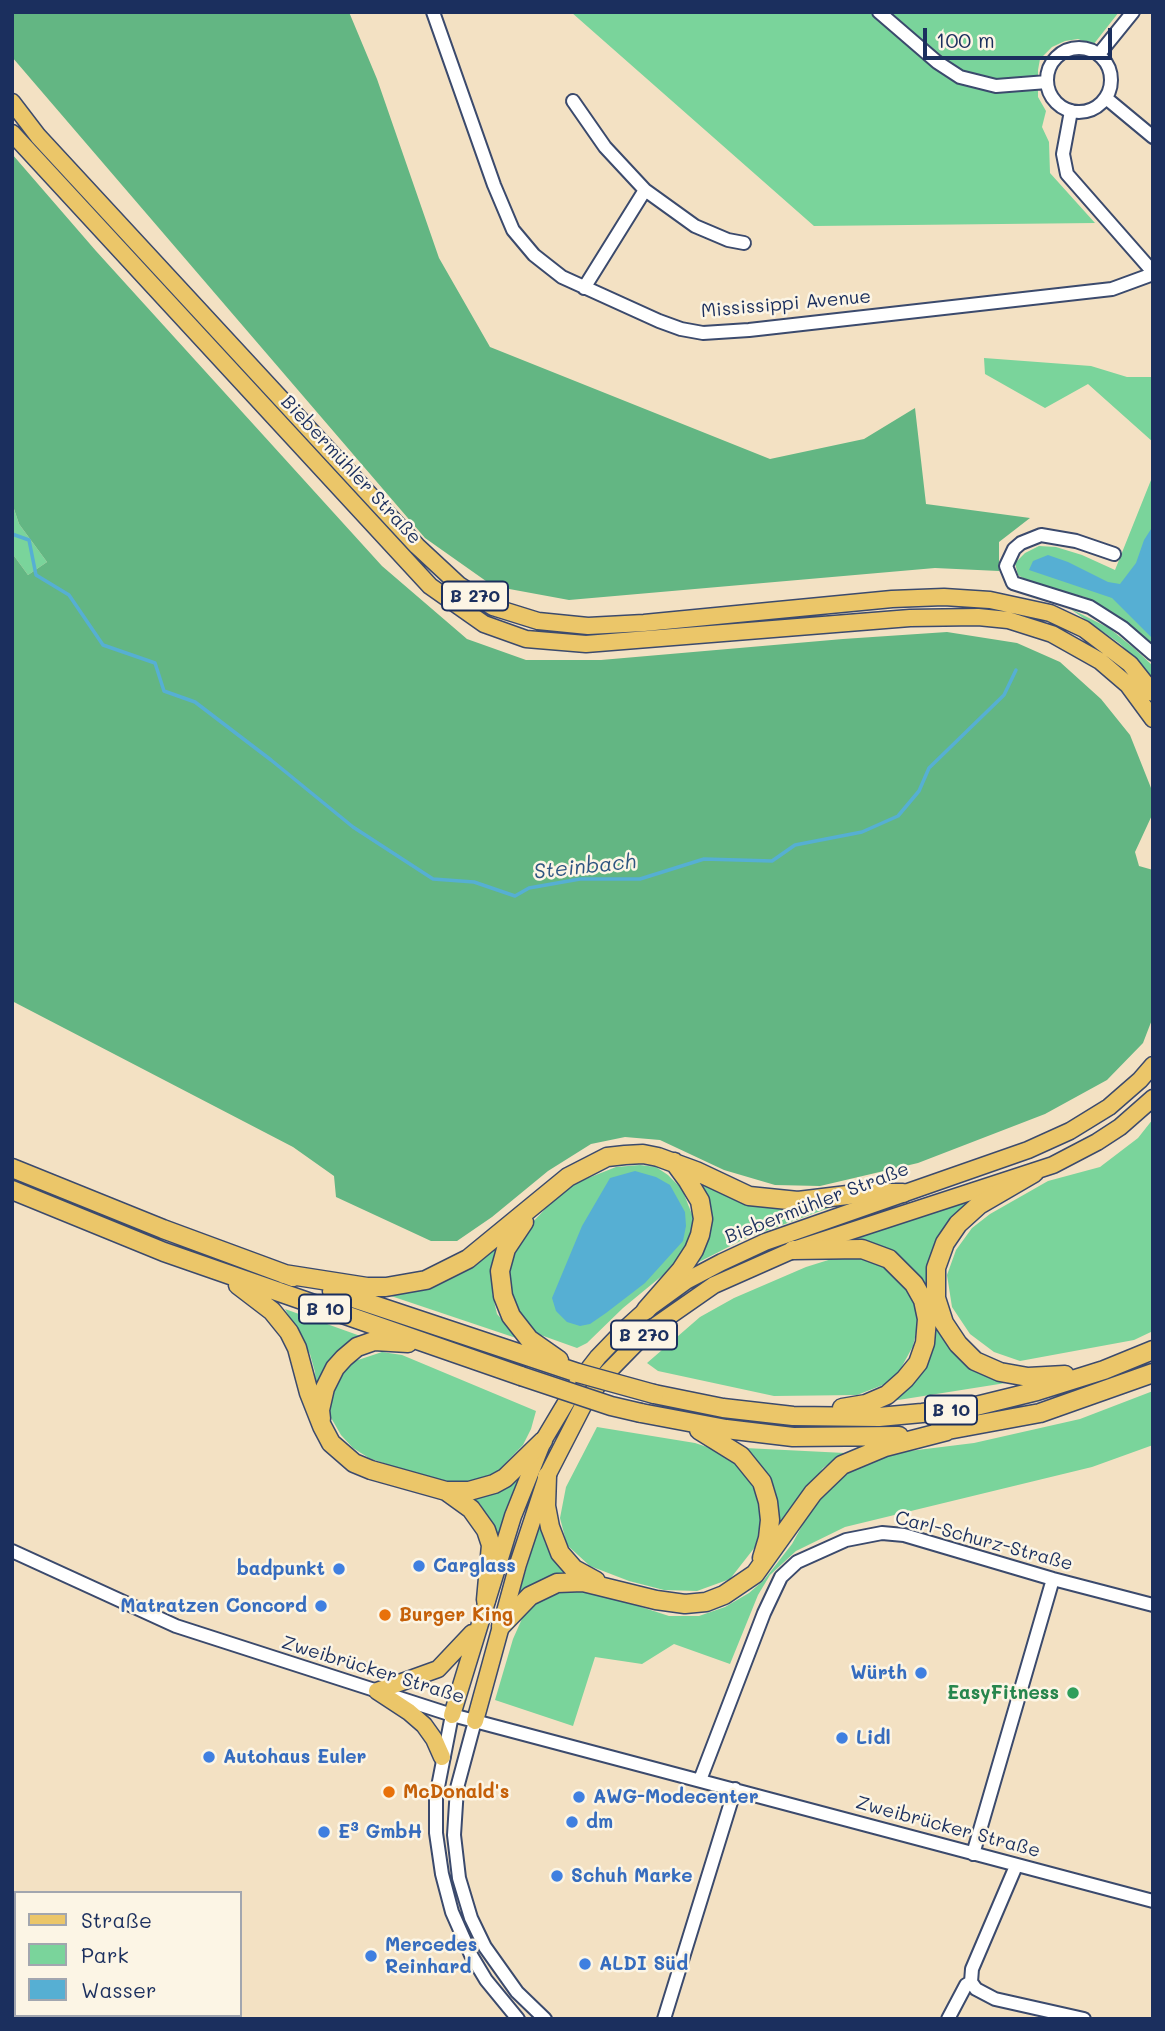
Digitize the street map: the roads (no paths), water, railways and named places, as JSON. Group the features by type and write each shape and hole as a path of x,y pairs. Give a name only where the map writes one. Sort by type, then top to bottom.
{"highway":[{"path":"284,1275 367,1287 386,1287 426,1280 468,1259 568,1177 607,1157 643,1154 674,1162 749,1196 798,1200 864,1193 903,1193"},
{"path":"646,1310 695,1250 703,1219 700,1201 674,1162"},
{"name":"B 10","path":"12,1168 284,1275 537,1353 578,1373 654,1394 734,1409 793,1416 879,1417 972,1407 1037,1391 1104,1370 1153,1350"},
{"path":"1034,1172 979,1205 958,1224 945,1243 936,1268 936,1298 944,1323 958,1344 975,1361 1000,1372 1028,1377 1104,1370"},
{"name":"B 10","path":"12,1190 217,1272 573,1394 641,1413 726,1429 793,1437 890,1437 947,1431 1040,1413 1153,1373"},
{"path":"537,1353 511,1316 503,1296 500,1271 506,1249 540,1199"},
{"path":"793,1250 862,1249 889,1259 914,1284 923,1300 928,1320 925,1343 918,1363 887,1395 866,1404 793,1416"},
{"path":"217,1272 272,1311 289,1332 297,1348 309,1393 322,1426 331,1443 354,1463 446,1491 468,1491 494,1485 516,1470 543,1441"},
{"path":"322,1426 320,1410 326,1388 335,1368 357,1347 374,1341 434,1345"},
{"path":"685,1422 741,1456 762,1482 770,1520 768,1538 755,1574"},
{"path":"501,1626 530,1596 557,1583 583,1582 656,1600 685,1604 706,1602 724,1595 746,1583 755,1574 813,1493 842,1465 885,1447 947,1431"},
{"path":"547,1476 545,1506 560,1553 574,1569 612,1588"},
{"path":"446,1491 471,1509 486,1530 491,1545 486,1600"}],"main road":[{"name":"B 270","path":"12,102 38,136 417,545 459,585 493,607 538,621 602,626 892,599 944,597 990,600 1051,613 1084,629 1130,664 1153,693"},
{"name":"Biebermühler Straße","path":"12,133 430,586 474,618 493,628 526,639 586,644 933,617 1008,620 1052,634 1100,661 1128,685 1153,719"},
{"name":"Biebermühler Straße","path":"543,1441 591,1366 646,1310 686,1281 765,1242 1049,1141 1089,1121 1122,1097 1153,1065"},
{"name":"B 270","path":"1034,1172 1097,1142 1120,1127 1153,1098"},
{"name":"Biebermühler Straße","path":"547,1476 584,1404 623,1355 648,1331 714,1286 793,1250 1034,1172"},
{"name":"B 270","path":"452,1714 513,1516 543,1441"},
{"name":"B 270","path":"475,1721 525,1541 547,1476"},
{"path":"377,1691 403,1684 438,1669 478,1626"},
{"path":"377,1691 424,1725 442,1757"}],"street":[{"name":"Mississippi Avenue","path":"433,12 494,185 513,230 534,256 548,267 584,288 681,329 722,333 1112,289 1153,273"},
{"path":"878,12 937,62 960,77 996,86 1047,82"},
{"path":"1099,54 1133,12"},
{"path":"1076,47 1099,54 1111,72 1111,86 1106,98 1094,109 1079,112 1071,111 1057,103 1048,90 1047,82 1050,66 1060,53 1076,47"},
{"path":"1106,98 1153,137"},
{"path":"573,101 605,147 645,190 695,226 728,240 744,243"},
{"path":"1071,111 1063,154 1067,173 1153,273"},
{"path":"584,288 645,190"},
{"path":"1114,554 1067,538 1041,536 1021,542 1014,549 1006,566 1013,583 1090,607 1123,628 1153,654"},
{"name":"Carl-Schurz-Straße","path":"699,1780 781,1577 797,1562 846,1540 882,1533 904,1535 1052,1579 1153,1605"},
{"name":"Zweibrücker Straße","path":"12,1551 176,1626 377,1691 475,1721 1153,1901"},
{"path":"973,1854 1052,1579"},
{"path":"452,1714 436,1797 436,1823 446,1891 471,1955 486,1980 517,2019 530,2006"},
{"path":"475,1721 460,1771 456,1799 454,1835 459,1878 471,1918 485,1947 517,1992 545,2019"},
{"path":"664,2019 735,1789"},
{"path":"1016,1866 972,1969 971,1982 976,1989 995,1999 1084,2019"},
{"path":"948,2019 966,1985 971,1982"}],"water":[{"path":"1153,526 1153,639 1112,598 1029,570 1033,561 1048,555 1108,582 1120,584 1136,563 1144,540"},
{"path":"635,1171 656,1177 670,1185 685,1212 683,1241 645,1283 606,1313 590,1324 580,1326 567,1322 556,1311 552,1298 582,1226 610,1178"}],"waterway":[{"name":"Steinbach","path":"12,534 29,540 36,575 69,595 103,645 155,663 164,691 195,702 353,827 433,879 474,882 515,896 529,888 580,879 640,879 704,859 772,861 795,845 862,832 898,816 919,791 929,768 1004,695 1016,670"}],"place":[{"name":"Carglass","path":"419,1566"},
{"name":"badpunkt","path":"339,1569"},
{"name":"Matratzen Concord","path":"321,1606"},
{"name":"Burger King","path":"385,1615"},
{"name":"Würth","path":"921,1673"},
{"name":"EasyFitness","path":"1073,1693"},
{"name":"Lidl","path":"842,1738"},
{"name":"Autohaus Euler","path":"209,1757"},
{"name":"McDonald's","path":"389,1792"},
{"name":"AWG-Modecenter","path":"579,1797"},
{"name":"dm","path":"572,1822"},
{"name":"E³ GmbH","path":"324,1832"},
{"name":"Schuh Marke","path":"557,1876"},
{"name":"Mercedes Reinhard","path":"371,1956"},
{"name":"ALDI Süd","path":"585,1964"}]}
